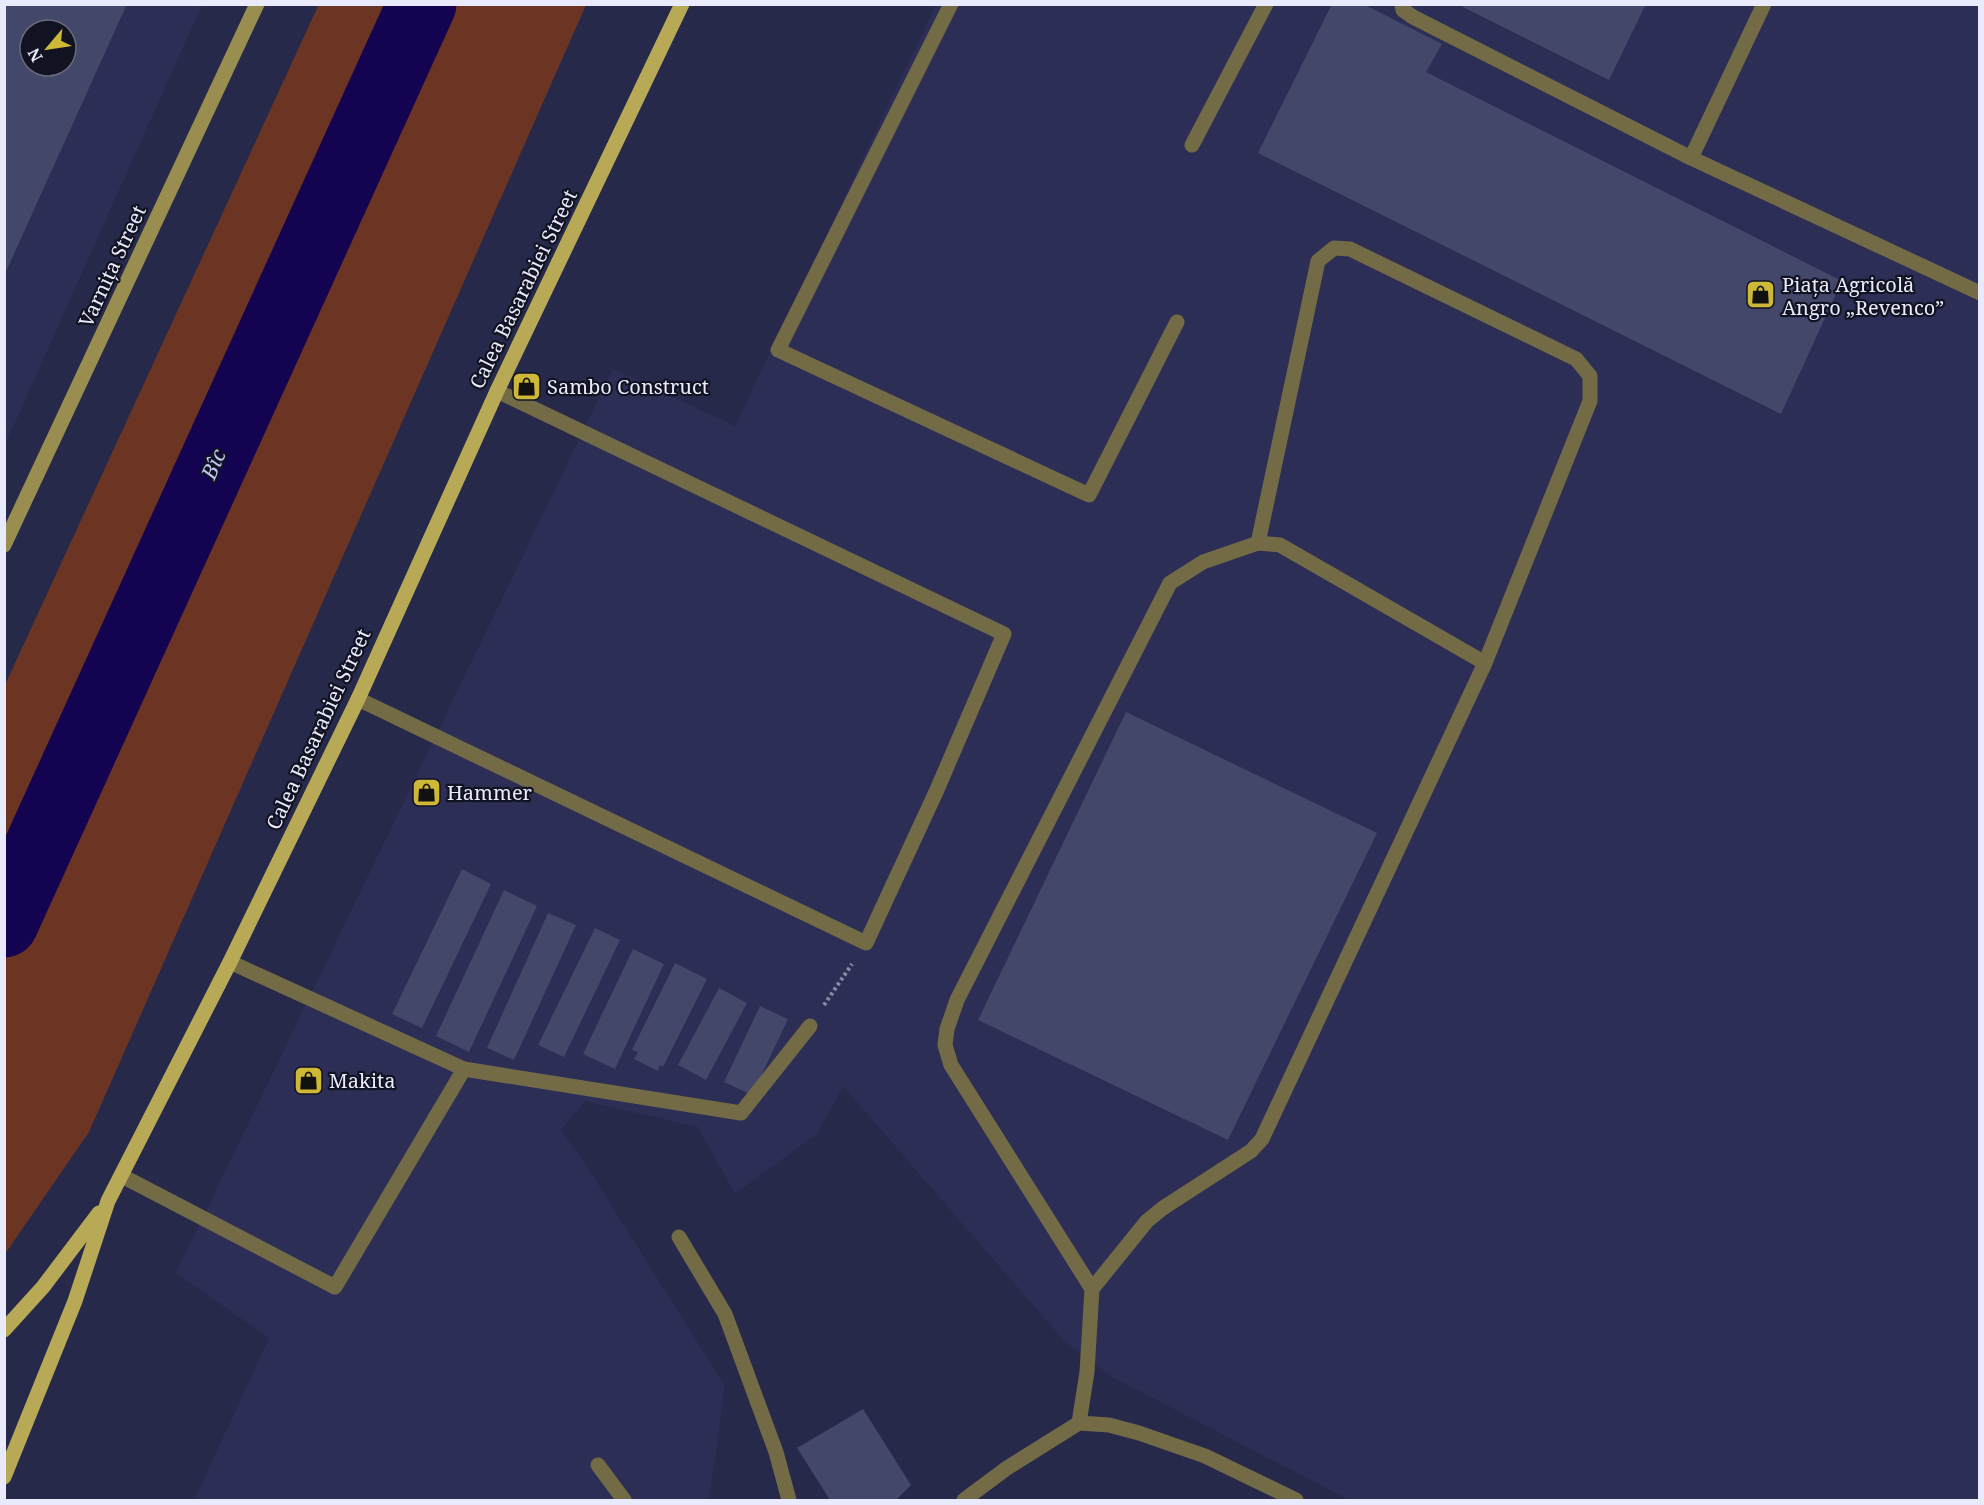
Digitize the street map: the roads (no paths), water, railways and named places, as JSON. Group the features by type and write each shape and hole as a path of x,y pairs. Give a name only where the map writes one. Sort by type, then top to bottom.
{"main road":[{"name":"Calea Basarabiei Street","path":"4,1477 75,1300 108,1201 230,962 358,699 496,391 682,4"},
{"path":"4,1330 44,1287 108,1201"}],"street":[{"name":"Varnița Street","path":"4,545 257,4"}],"lane":[{"path":"951,4 778,350 1089,495 1176,322"},
{"path":"1192,145 1266,4"},
{"path":"1402,4 1403,10 1413,17 1691,158 1980,293"},
{"path":"1691,158 1764,4"},
{"path":"1092,1289 1147,1221 1162,1208 1251,1151 1262,1139 1485,663 1590,401 1590,376 1576,359 1350,249 1334,248 1318,261 1258,543"},
{"path":"358,699 866,943 936,792 1004,634 496,391"},
{"path":"1079,1423 1088,1372 1092,1289 951,1065 945,1045 947,1029 957,1000 1170,583 1203,562 1258,543 1280,545 1485,663"},
{"path":"230,962 464,1069 741,1113 810,1026"},
{"path":"122,1176 335,1287 464,1069"},
{"path":"679,1237 725,1314 776,1452 789,1500"},
{"path":"964,1500 1007,1468 1079,1423 1109,1425 1205,1456 1296,1500"},
{"path":"598,1465 624,1500"}],"waterway":[{"name":"Bîc","path":"4,923 422,4"}],"place":[{"name":"Piața Agricolă Angro „Revenco”","path":"1761,295"},
{"name":"Sambo Construct","path":"526,386"},
{"name":"Hammer","path":"426,792"},
{"name":"Makita","path":"308,1080"}]}
